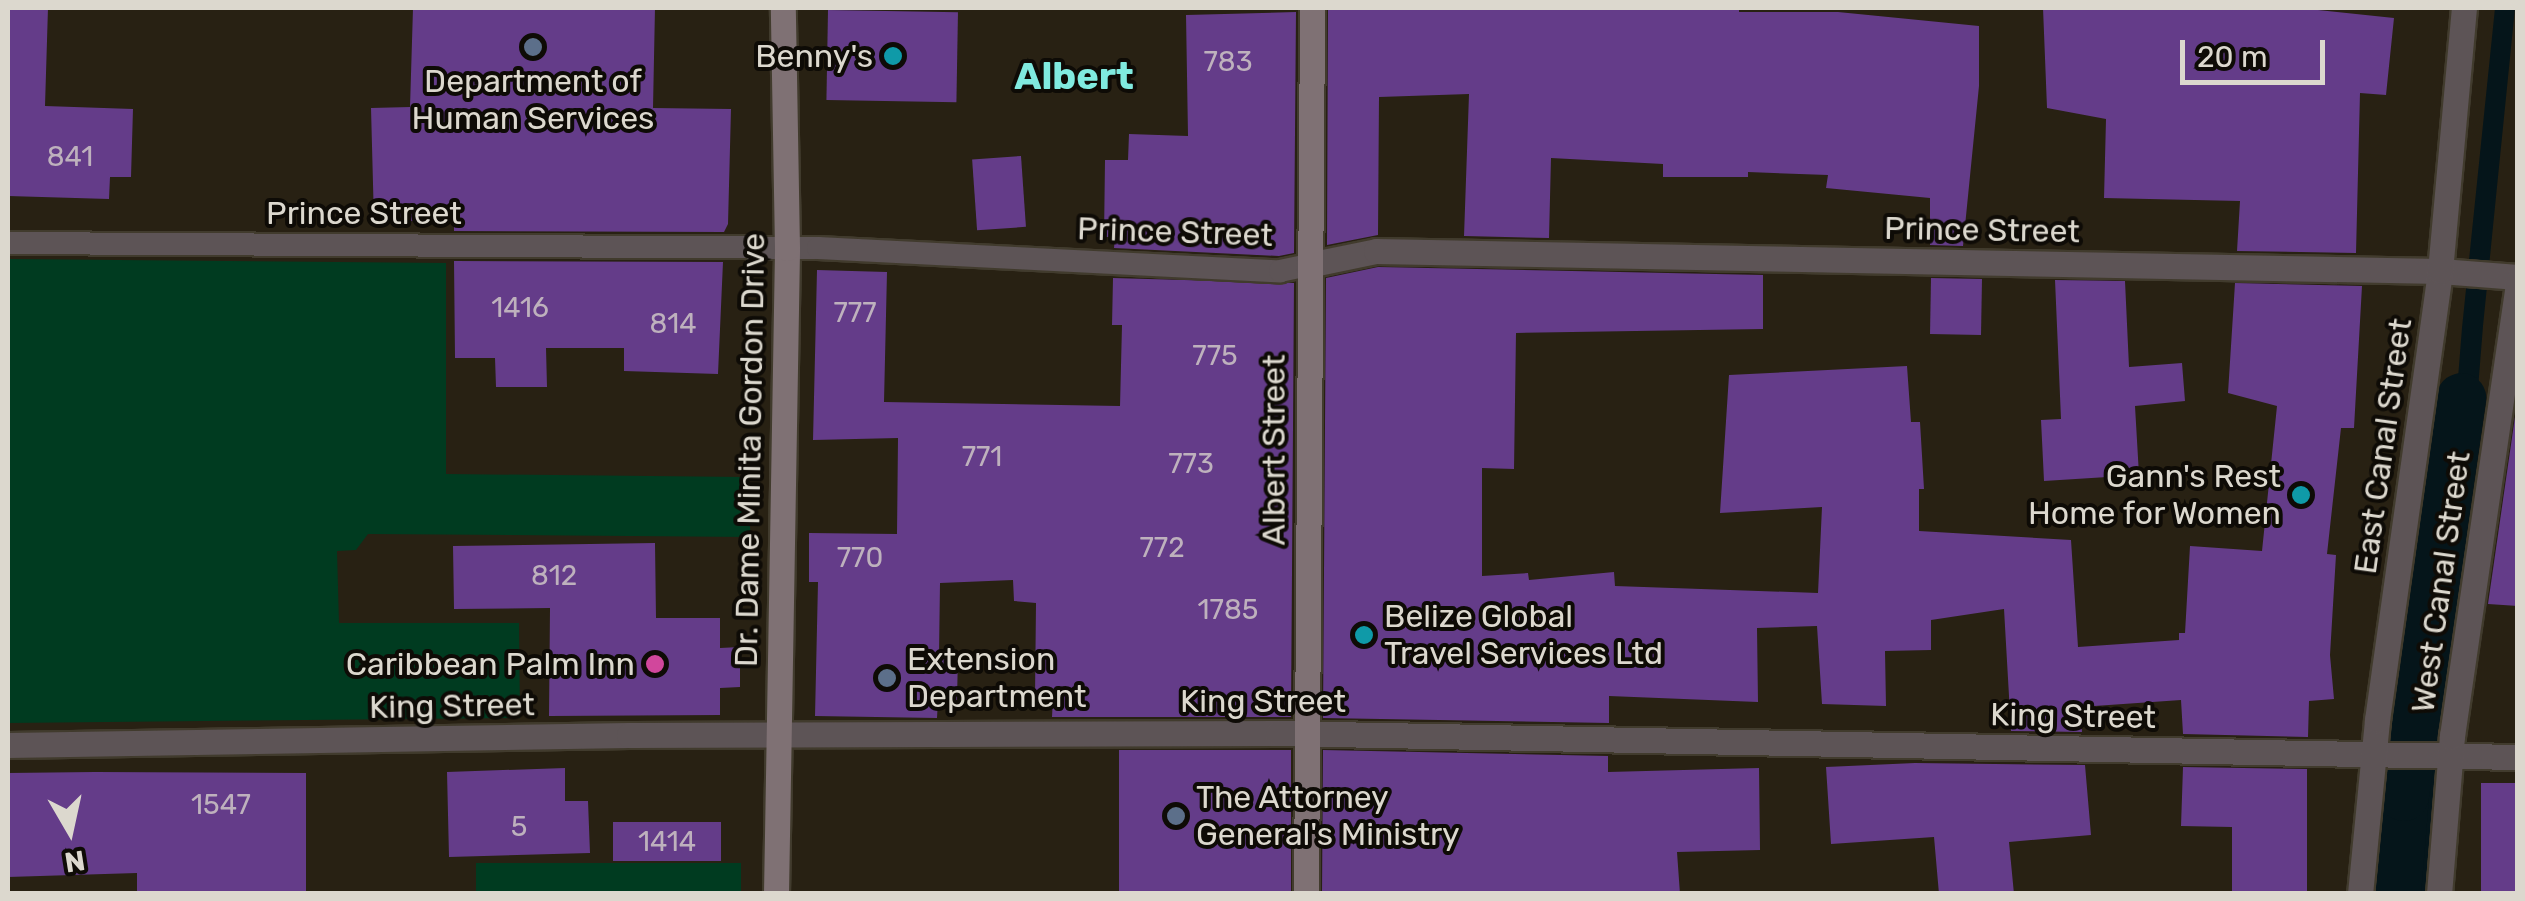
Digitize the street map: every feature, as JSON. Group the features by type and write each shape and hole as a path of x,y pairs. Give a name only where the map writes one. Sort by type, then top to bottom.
{"main road":[{"name":"Dr. Dame Minita Gordon Drive","path":"776,894 787,248 783,8"},
{"name":"Albert Street","path":"1306,894 1312,8"}],"street":[{"name":"East Canal Street","path":"2360,894 2465,273 2464,8"},
{"name":"Prince Street","path":"1308,265 1376,251 2465,273 2518,279"},
{"name":"West Canal Street","path":"2439,894 2450,757 2518,279"},
{"name":"King Street","path":"8,745 1305,734 2518,757"}],"lane":[{"name":"Prince Street","path":"8,243 787,248 1280,270 1308,265"}],"green space":[{"path":"8,259 446,263 446,474 745,477 751,537 368,534 356,550 337,551 339,623 519,623 520,718 8,723"},
{"path":"476,863 741,863 741,893 476,893"}],"shaded area":[{"path":"2495,8 2515,8 2483,326 2443,828 2437,893 2417,894 2462,328"}],"building":[{"path":"8,8 48,8 45,106 133,109 131,177 110,177 109,199 8,196"},
{"path":"413,8 655,8 653,108 731,109 728,224 724,232 454,231 454,220 374,222 371,108 410,107"},
{"path":"1328,8 1739,8 1739,12 1838,12 1979,26 1979,86 1963,246 1930,245 1930,198 1826,188 1828,175 1748,172 1748,177 1663,177 1663,164 1551,158 1549,238 1464,236 1469,94 1379,97 1378,235 1327,245"},
{"path":"2043,8 2299,8 2394,18 2386,95 2360,93 2356,253 2237,251 2240,201 2104,198 2106,119 2047,108"},
{"name":"Benny's","path":"828,10 958,12 956,102 826,100"},
{"path":"1296,12 1294,253 1279,256 1114,248 1115,237 1104,237 1105,160 1128,160 1129,134 1188,136 1186,15"},
{"path":"1021,156 1026,227 977,230 972,159"},
{"path":"454,261 723,262 718,374 624,371 624,348 546,348 547,387 496,387 495,358 455,358"},
{"path":"1378,267 1763,275 1763,329 1516,333 1514,469 1482,468 1482,576 1528,573 1529,580 1614,572 1615,586 1818,593 1822,507 1720,513 1729,375 1907,366 1911,422 1920,422 1924,489 1919,489 1919,531 2071,540 2078,647 2179,640 2179,633 2185,633 2190,546 2262,551 2277,406 2228,393 2235,283 2362,286 2354,428 2341,428 2327,554 2336,555 2330,655 2334,699 2309,701 2308,737 2183,734 2181,700 2080,707 2082,732 2011,731 2004,609 1931,620 1931,650 1885,651 1886,706 1822,704 1817,626 1757,628 1758,702 1609,696 1609,723 1323,718 1326,278"},
{"path":"817,270 887,272 884,402 1120,406 1122,325 1112,325 1113,278 1294,283 1291,717 1052,717 1053,697 1035,696 1036,603 1014,601 1013,580 940,583 939,655 958,655 957,700 938,700 937,718 815,716 818,582 809,582 809,533 897,534 898,438 813,440"},
{"path":"1931,278 1982,279 1981,335 1930,334"},
{"path":"2055,280 2125,281 2129,367 2182,363 2185,401 2135,406 2139,475 2044,481 2041,420 2061,419"},
{"path":"2517,403 2518,606 2488,604"},
{"path":"655,543 656,618 720,618 720,648 740,647 740,687 720,688 720,715 549,716 550,608 454,609 453,546"},
{"path":"1119,750 1291,750 1291,894 1119,894"},
{"path":"1323,750 1608,756 1608,772 1759,768 1760,850 1677,852 1680,894 1322,894"},
{"path":"1915,763 2085,765 2091,835 2009,842 2014,894 1939,894 1934,837 1831,844 1826,767"},
{"path":"2183,767 2307,769 2307,894 2232,894 2232,827 2181,826"},
{"path":"565,768 565,801 588,801 590,853 449,857 447,772"},
{"path":"8,773 306,773 306,894 137,894 137,873 8,877"},
{"path":"2481,783 2518,783 2518,894 2481,894"},
{"path":"613,822 721,822 721,861 613,861"}],"waterway":[{"path":"2396,894 2404,796 2461,398"}],"place":[{"name":"Department of Human Services","path":"533,47"},
{"name":"Benny's","path":"893,56"},
{"name":"Gann's Rest Home for Women","path":"2301,495"},
{"name":"Belize Global Travel Services Ltd","path":"1364,635"},
{"name":"Caribbean Palm Inn","path":"655,664"},
{"name":"Extension Department","path":"887,678"},
{"name":"The Attorney General's Ministry","path":"1176,816"}],"district":[{"name":"Albert","path":"1074,77"}]}
